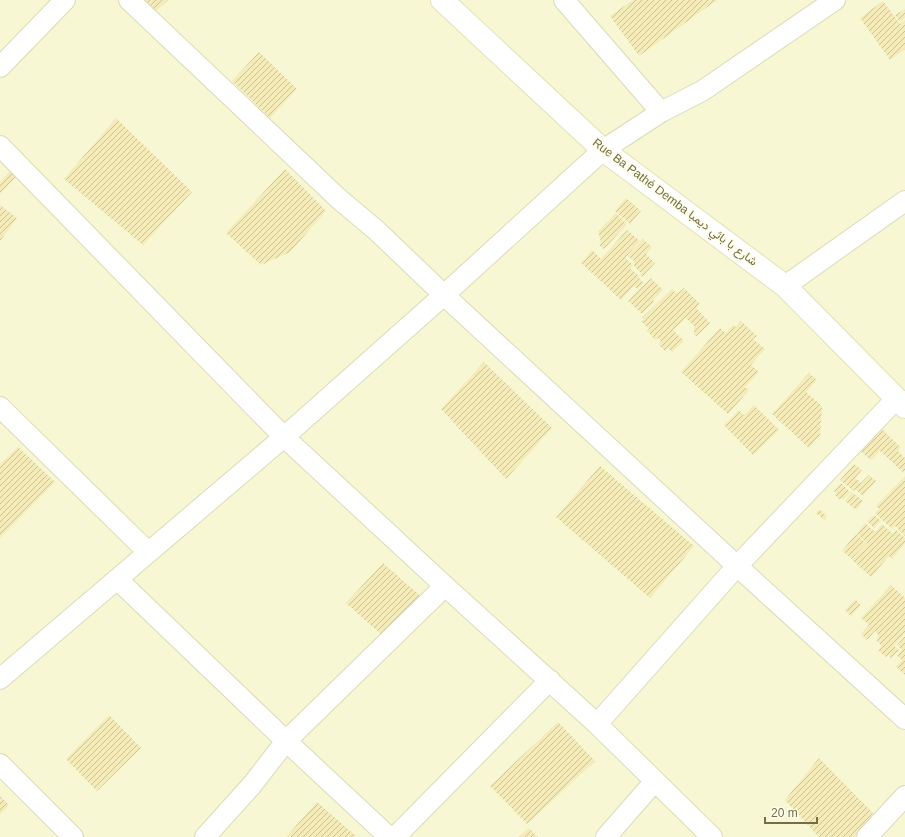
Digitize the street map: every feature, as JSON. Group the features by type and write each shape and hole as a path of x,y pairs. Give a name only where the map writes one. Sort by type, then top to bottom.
{"street":[{"path":"0,67 64,0"},
{"path":"129,0 340,199 376,230 444,295 737,566 905,719"},
{"name":"Rue Ba Pathé Demba شارع با باثي ديمبا","path":"442,0 603,150 785,286 900,403"},
{"path":"564,0 661,112"},
{"path":"2,674 117,579 284,437 444,295 603,150 661,112 702,91 834,0"},
{"path":"0,146 284,437 445,586 550,680 712,837"},
{"path":"785,286 905,201"},
{"path":"597,724 737,566 900,403"},
{"path":"0,406 148,552"},
{"path":"117,579 286,741 389,837"},
{"path":"205,837 252,785 286,741 445,586"},
{"path":"396,837 550,680"},
{"path":"0,764 73,837"},
{"path":"606,837 655,781"},
{"path":"867,837 905,796"}],"shaded area":[{"path":"0,0 905,0 905,837 0,837"}],"building":[{"path":"145,0 168,0 155,12"},
{"path":"633,0 717,0 639,56 610,16"},
{"path":"883,1 900,24 905,20 905,49 890,60 860,18"},
{"path":"905,9 905,18 900,22 895,15"},
{"path":"259,52 297,89 270,118 232,81"},
{"path":"116,118 192,192 143,245 64,179"},
{"path":"285,169 326,211 290,252 261,265 226,233"},
{"path":"10,171 16,177 0,194 0,182"},
{"path":"626,198 641,211 630,224 615,211"},
{"path":"0,205 17,218 0,241"},
{"path":"616,213 627,224 604,249 599,245 601,242 598,231"},
{"path":"627,230 640,241 625,258 633,265 630,268 644,283 638,289 634,286 621,300 581,263 592,250 601,259"},
{"path":"643,239 652,247 646,254 655,263 642,277 640,274 641,273 634,266 634,261 628,256"},
{"path":"651,278 663,290 642,314 628,301"},
{"path":"684,288 700,304 696,308 710,323 697,336 694,335 694,326 686,318 673,330 684,341 672,352 668,348 665,351 659,345 661,342 658,338 655,340 647,331 649,329 641,321 644,319 642,318 672,289 677,294"},
{"path":"741,321 757,336 753,339 765,349 751,365 759,372 745,387 749,390 728,414 681,372 720,328 726,333 733,325 736,327"},
{"path":"484,362 552,428 506,479 441,409"},
{"path":"809,373 817,380 806,392 822,406 820,435 809,448 772,414"},
{"path":"754,405 779,430 753,455 724,425 739,410 744,415"},
{"path":"881,428 900,447 898,451 905,458 905,470 903,472 880,451 871,460 860,451"},
{"path":"18,447 55,482 0,538 0,464"},
{"path":"854,464 862,470 855,478 861,483 869,475 876,481 863,496 840,480"},
{"path":"600,466 694,546 650,598 556,517"},
{"path":"905,476 905,536 895,526 892,529 875,513 879,509 876,506"},
{"path":"841,483 850,492 843,500 841,498 840,500 835,495 837,494 834,491"},
{"path":"852,492 863,501 856,510 845,501"},
{"path":"819,509 827,516 824,520 816,513"},
{"path":"874,515 881,521 874,528 867,521"},
{"path":"865,523 875,532 882,524 893,534 896,530 905,538 905,543 892,559 889,556 871,577 852,560 867,543 857,534"},
{"path":"856,534 866,543 852,559 842,551"},
{"path":"383,563 425,600 386,639 346,603"},
{"path":"891,585 905,598 905,633 894,646 899,650 891,658 888,655 886,657 878,650 882,646 876,640 879,636 875,631 867,640 861,634 869,625 861,618"},
{"path":"855,599 861,605 851,616 845,610"},
{"path":"905,636 905,675 896,667 902,660 897,656 902,650 897,645"},
{"path":"109,715 141,748 97,791 66,759"},
{"path":"558,722 595,761 527,824 490,786"},
{"path":"819,758 873,813 855,837 819,837 785,800"},
{"path":"0,796 9,805 0,814"},
{"path":"317,802 357,837 286,837"},
{"path":"529,828 538,837 519,837"}]}
